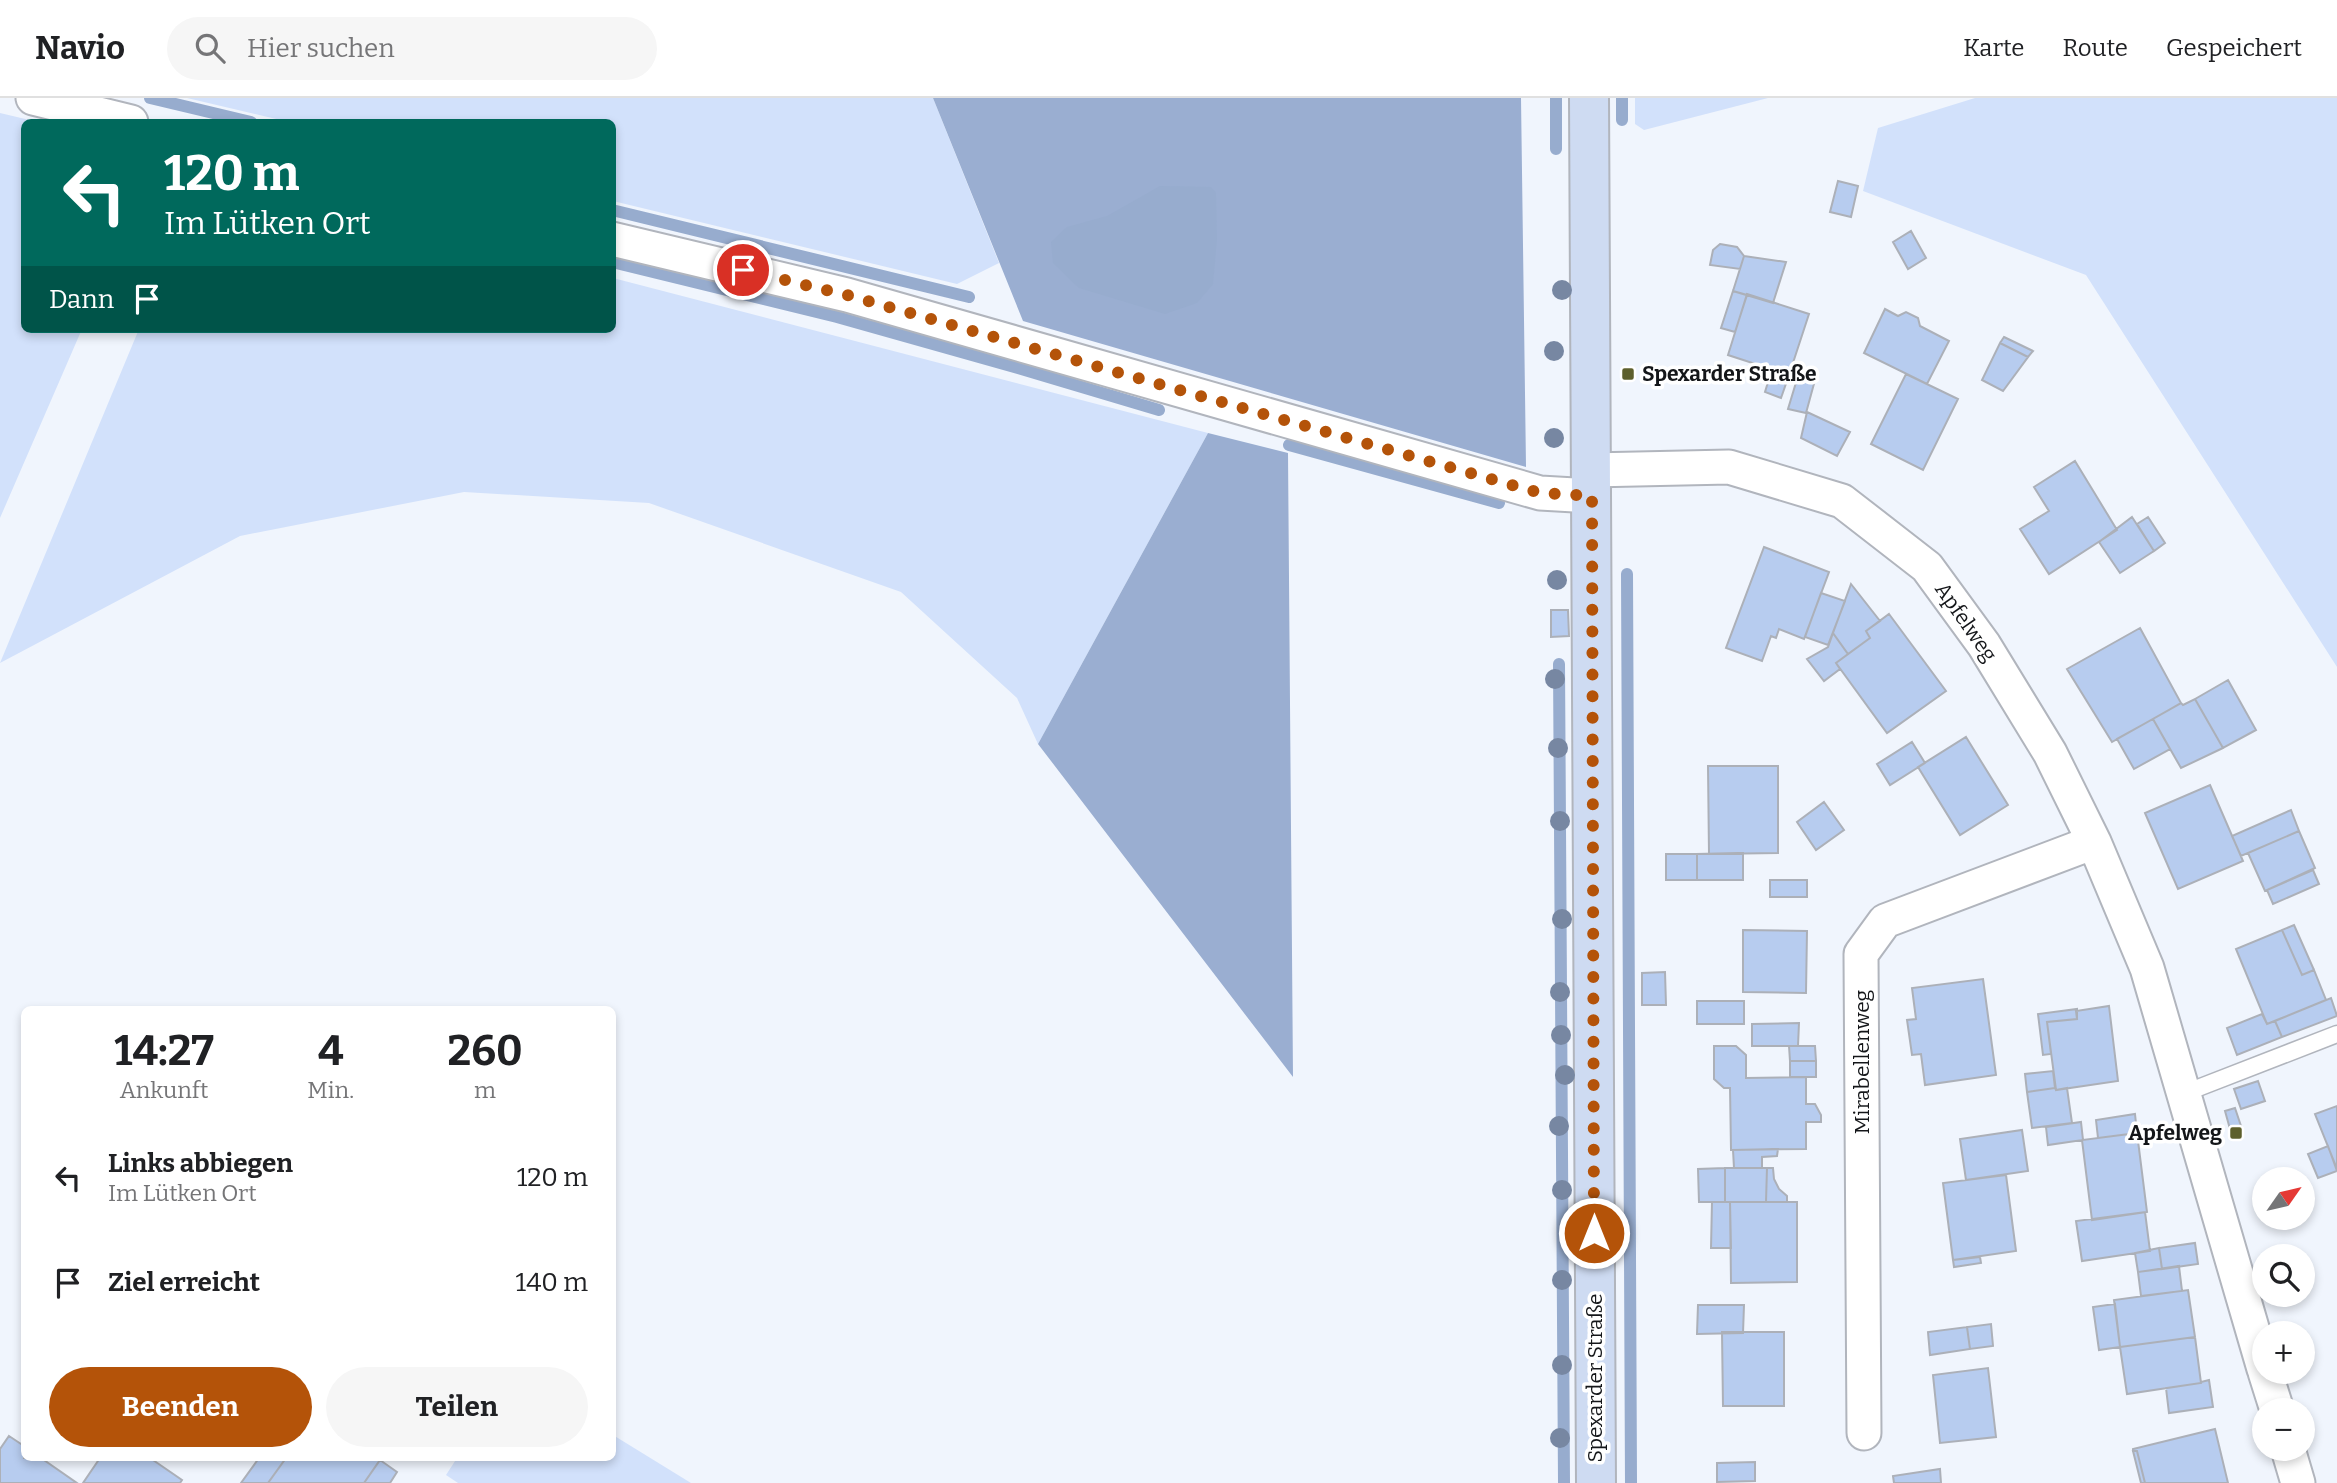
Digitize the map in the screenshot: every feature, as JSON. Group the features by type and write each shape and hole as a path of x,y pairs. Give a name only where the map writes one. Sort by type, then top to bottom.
{"main road":[{"name":"Spexarder Straße","path":"1589,98 1596,1483"}],"street":[{"path":"33,98 119,119"},
{"name":"Apfelweg","path":"616,240 847,295 1540,493 1592,483 1729,467 1842,501 1927,567 1984,645 2050,753 2094,842 2147,968 2252,1325"},
{"name":"Mirabellenweg","path":"1864,1433 1861,954 1885,921 2094,842"},
{"path":"2292,1461 2298,1483"}],"lane":[{"path":"2185,1093 2337,1034"}],"shaded area":[{"path":"187,98 933,98 999,263 957,284 616,202 616,119 276,119"},
{"path":"933,98 1521,98 1526,467 1023,321"},
{"path":"1635,98 1768,98 1644,130 1635,124"},
{"path":"1975,98 2337,98 2337,667 2086,275 1863,191 1878,128"},
{"path":"0,113 25,119 21,119 21,333 80,333 0,518"},
{"path":"1160,186 1211,187 1216,193 1217,239 1213,284 1197,303 1165,314 1079,288 1053,263 1051,242 1067,227 1107,216"},
{"path":"616,279 1208,433 1038,744 1017,698 901,592 649,503 464,492 240,536 0,663 137,333 616,333"},
{"path":"1208,433 1288,453 1293,1077 1038,744"},
{"path":"616,1437 691,1483 458,1483 446,1475 455,1461 616,1461"}],"building":[{"path":"1838,181 1858,186 1851,217 1830,212"},
{"path":"1911,231 1926,258 1908,269 1893,242"},
{"path":"1720,244 1737,247 1744,256 1740,269 1710,265 1713,250"},
{"path":"1744,256 1786,262 1773,303 1733,291"},
{"path":"1733,291 1747,295 1735,332 1721,328"},
{"path":"1747,294 1809,314 1789,375 1728,355"},
{"path":"1885,309 1898,316 1906,312 1918,318 1920,326 1949,341 1927,384 1864,353"},
{"path":"2004,337 2033,351 2028,357 2000,343"},
{"path":"2000,343 2028,357 2003,391 1982,380"},
{"path":"1772,369 1789,375 1781,398 1765,392"},
{"path":"1906,374 1958,399 1923,470 1871,444"},
{"path":"1798,376 1815,380 1806,413 1788,409"},
{"path":"1807,412 1850,432 1837,456 1801,438"},
{"path":"2075,461 2117,530 2049,574 2020,529 2049,511 2034,487"},
{"path":"2132,517 2154,551 2120,573 2099,542"},
{"path":"2148,517 2165,543 2154,551 2137,524"},
{"path":"1764,547 1829,572 1804,639 1779,629 1776,638 1771,636 1762,661 1726,648"},
{"path":"1851,584 1880,621 1866,631 1870,638 1848,654 1833,633"},
{"path":"1821,593 1845,601 1828,645 1805,637"},
{"path":"1551,610 1568,610 1569,636 1551,637"},
{"path":"1889,614 1946,691 1887,733 1836,663 1870,638 1866,631"},
{"path":"2140,628 2181,703 2112,742 2067,669"},
{"path":"1833,633 1848,654 1836,663 1840,669 1824,681 1807,659 1828,647"},
{"path":"2228,680 2256,730 2223,748 2195,699"},
{"path":"2195,699 2223,748 2181,768 2153,719 2181,703 2183,705"},
{"path":"2153,719 2170,749 2134,769 2117,739"},
{"path":"1966,737 2008,805 1960,835 1918,767"},
{"path":"1912,742 1925,763 1890,785 1877,764"},
{"path":"1708,766 1778,766 1778,853 1709,854"},
{"path":"2210,785 2243,861 2178,889 2145,813"},
{"path":"1824,802 1844,830 1816,850 1797,822"},
{"path":"2291,810 2299,831 2241,856 2232,836"},
{"path":"2299,831 2315,868 2265,891 2248,853"},
{"path":"1743,853 1743,880 1697,880 1697,854"},
{"path":"1666,854 1697,854 1697,880 1666,880"},
{"path":"2313,870 2319,884 2273,904 2267,890"},
{"path":"1770,880 1807,880 1807,897 1770,897"},
{"path":"2294,925 2314,970 2302,975 2282,930"},
{"path":"1743,930 1807,931 1806,993 1743,992"},
{"path":"2282,930 2302,975 2314,970 2326,1000 2267,1024 2236,949"},
{"path":"1665,972 1666,1005 1642,1005 1642,973"},
{"path":"1983,979 1996,1075 1925,1085 1921,1054 1912,1055 1907,1020 1916,1019 1912,988"},
{"path":"2331,998 2337,1016 2282,1037 2275,1021"},
{"path":"1697,1001 1744,1001 1744,1024 1697,1024"},
{"path":"2109,1006 2118,1081 2056,1090 2047,1022 2077,1019 2076,1011"},
{"path":"2077,1009 2077,1019 2047,1022 2051,1054 2043,1055 2038,1014"},
{"path":"2262,1014 2267,1024 2275,1021 2282,1037 2237,1055 2227,1028"},
{"path":"1799,1023 1798,1046 1752,1046 1752,1024"},
{"path":"1714,1046 1736,1046 1746,1055 1746,1078 1806,1077 1806,1104 1815,1104 1821,1115 1821,1122 1806,1122 1806,1149 1731,1150 1730,1088 1724,1088 1714,1079"},
{"path":"1789,1046 1815,1046 1816,1061 1790,1061"},
{"path":"1790,1061 1816,1061 1816,1077 1790,1077"},
{"path":"2053,1071 2055,1088 2027,1092 2025,1074"},
{"path":"2258,1081 2265,1101 2241,1109 2234,1089"},
{"path":"2067,1088 2072,1123 2032,1128 2027,1092"},
{"path":"2337,1106 2337,1169 2315,1114"},
{"path":"2235,1108 2241,1126 2230,1129 2225,1111"},
{"path":"2135,1114 2137,1133 2098,1138 2096,1120"},
{"path":"2081,1122 2083,1140 2048,1145 2046,1127"},
{"path":"2022,1130 2028,1171 1966,1180 1960,1139"},
{"path":"2137,1133 2147,1212 2092,1220 2082,1140"},
{"path":"2328,1146 2337,1171 2318,1178 2308,1154"},
{"path":"1778,1149 1777,1156 1762,1157 1762,1168 1734,1168 1733,1150"},
{"path":"1725,1168 1767,1168 1766,1202 1725,1202"},
{"path":"1725,1168 1725,1202 1699,1202 1698,1169"},
{"path":"1767,1168 1773,1168 1774,1179 1779,1189 1787,1196 1787,1202 1766,1202"},
{"path":"2006,1175 2016,1251 1953,1260 1943,1183"},
{"path":"1712,1202 1730,1202 1731,1248 1711,1248"},
{"path":"1730,1202 1797,1202 1797,1282 1731,1283"},
{"path":"2145,1212 2150,1251 2082,1261 2076,1221"},
{"path":"2195,1243 2198,1264 2162,1269 2159,1248"},
{"path":"2159,1248 2162,1269 2138,1272 2135,1253"},
{"path":"1980,1257 1981,1263 1954,1267 1953,1260"},
{"path":"2179,1266 2182,1291 2141,1296 2138,1272"},
{"path":"2188,1290 2195,1337 2120,1347 2114,1300"},
{"path":"2115,1304 2120,1347 2099,1350 2093,1307"},
{"path":"1698,1305 1744,1305 1743,1333 1697,1334"},
{"path":"1991,1324 1993,1346 1970,1349 1967,1327"},
{"path":"1967,1327 1970,1349 1930,1355 1928,1332"},
{"path":"1722,1332 1784,1332 1784,1406 1723,1406"},
{"path":"2195,1337 2201,1383 2127,1394 2120,1347"},
{"path":"1988,1368 1996,1437 1940,1443 1933,1375"},
{"path":"2209,1380 2213,1407 2169,1413 2166,1388"},
{"path":"2215,1429 2228,1483 2145,1483 2137,1451 2133,1449"},
{"path":"9,1436 21,1444 21,1461 45,1461 77,1483 0,1483 0,1449"},
{"path":"2133,1451 2137,1451 2145,1483 2141,1483"},
{"path":"98,1461 154,1461 182,1480 180,1483 83,1483"},
{"path":"257,1461 284,1461 268,1483 241,1483"},
{"path":"284,1461 379,1461 364,1483 268,1483"},
{"path":"379,1461 397,1472 390,1483 364,1483"},
{"path":"1755,1462 1755,1481 1717,1482 1717,1463"},
{"path":"1940,1469 1941,1483 1894,1483 1893,1476"}],"waterway":[{"path":"150,98 238,119"},
{"path":"1556,98 1556,149"},
{"path":"1622,98 1622,120"},
{"path":"616,211 969,297"},
{"path":"616,263 837,317 1159,410"},
{"path":"1289,445 1499,503"},
{"path":"1627,574 1631,1483"},
{"path":"1559,664 1564,1483"}],"place":[{"name":"Spexarder Straße","path":"1628,374"},
{"name":"Apfelweg","path":"2236,1133"}],"route":[{"path":"743,270 847,295 1540,493 1592,496 1594,1233"}]}
